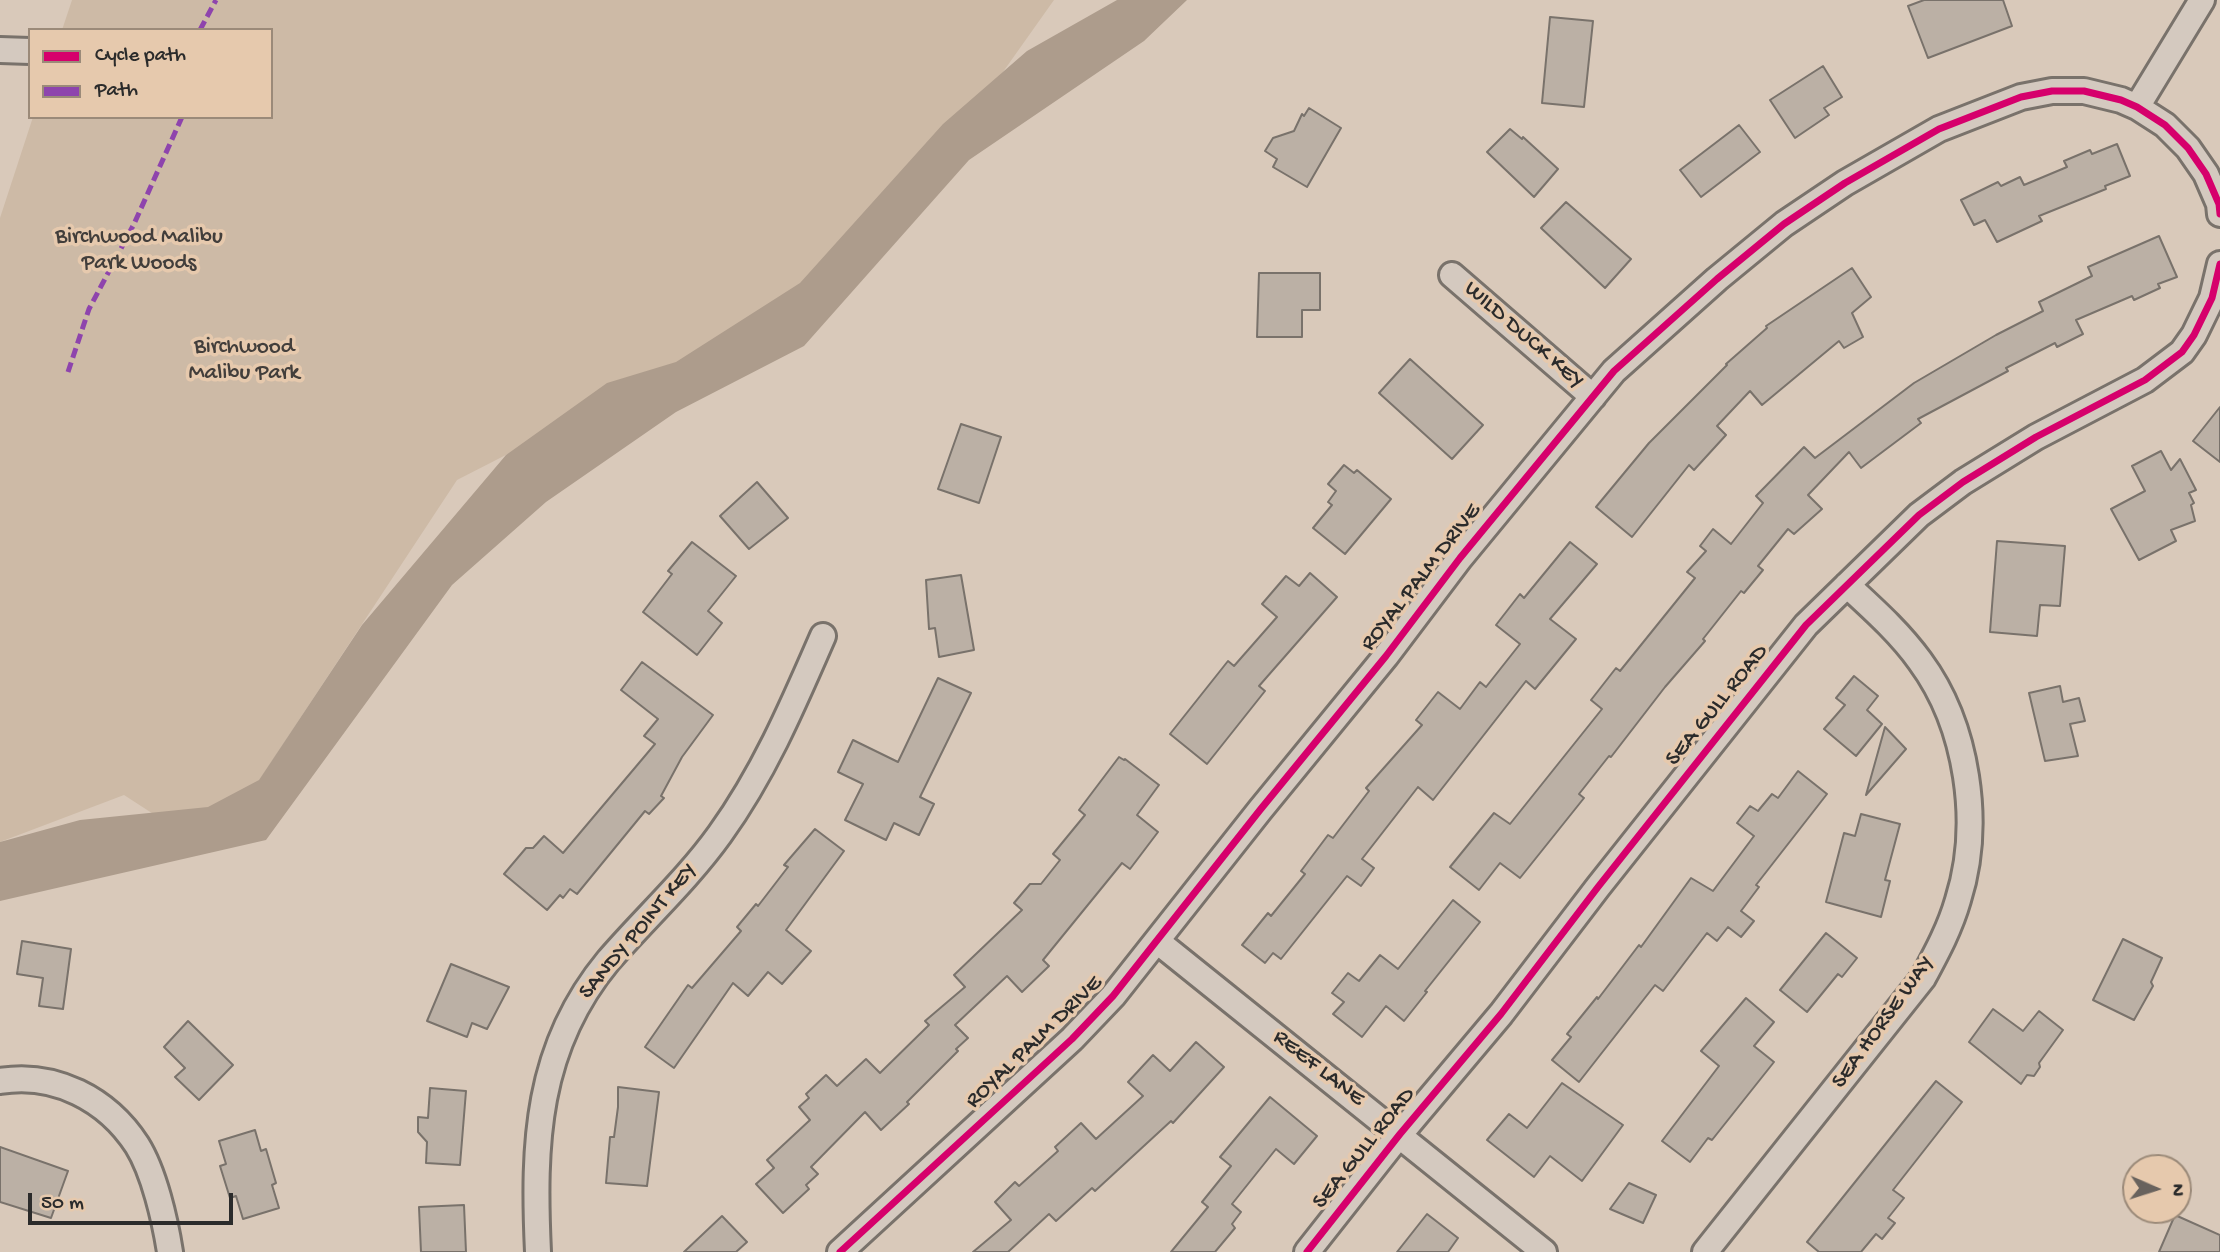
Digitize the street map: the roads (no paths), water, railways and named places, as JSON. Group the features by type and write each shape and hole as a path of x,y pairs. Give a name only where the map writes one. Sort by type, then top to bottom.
{"street":[{"path":"2202,0 2137,107 2165,125 2188,148 2206,174 2219,204 2220,214"},
{"path":"0,50 28,51"},
{"name":"ROYAL PALM DRIVE","path":"840,1252 1072,1039 1112,996 1259,810 1386,656 1460,558 1614,371 1717,279 1784,224 1845,183 1939,130 2021,97 2052,91 2084,91 2137,107"},
{"name":"SEA GULL ROAD","path":"1307,1252 1400,1134 1501,1014 1598,887 1807,625 1919,515 1963,482 2036,437 2145,380 2182,352 2194,335 2212,298 2220,264"},
{"name":"WILD DUCK KEY","path":"1452,275 1593,397"},
{"name":"SEA HORSE WAY","path":"1705,1252 1923,978 1948,931 1959,897 1967,856 1969,820 1966,777 1958,743 1943,702 1922,663 1895,629 1847,584"},
{"name":"SANDY POINT KEY","path":"538,1252 536,1207 540,1117 548,1074 561,1034 582,996 608,962 720,835 755,782 823,636"},
{"name":"REEF LANE","path":"1157,941 1544,1252"},
{"path":"0,1081 44,1080 73,1089 99,1103 121,1123 138,1147 152,1180 170,1252"}],"park label":[{"name":"Birchwood Malibu Park Woods","path":"139,251"},
{"name":"Birchwood Malibu Park","path":"244,361"}]}
